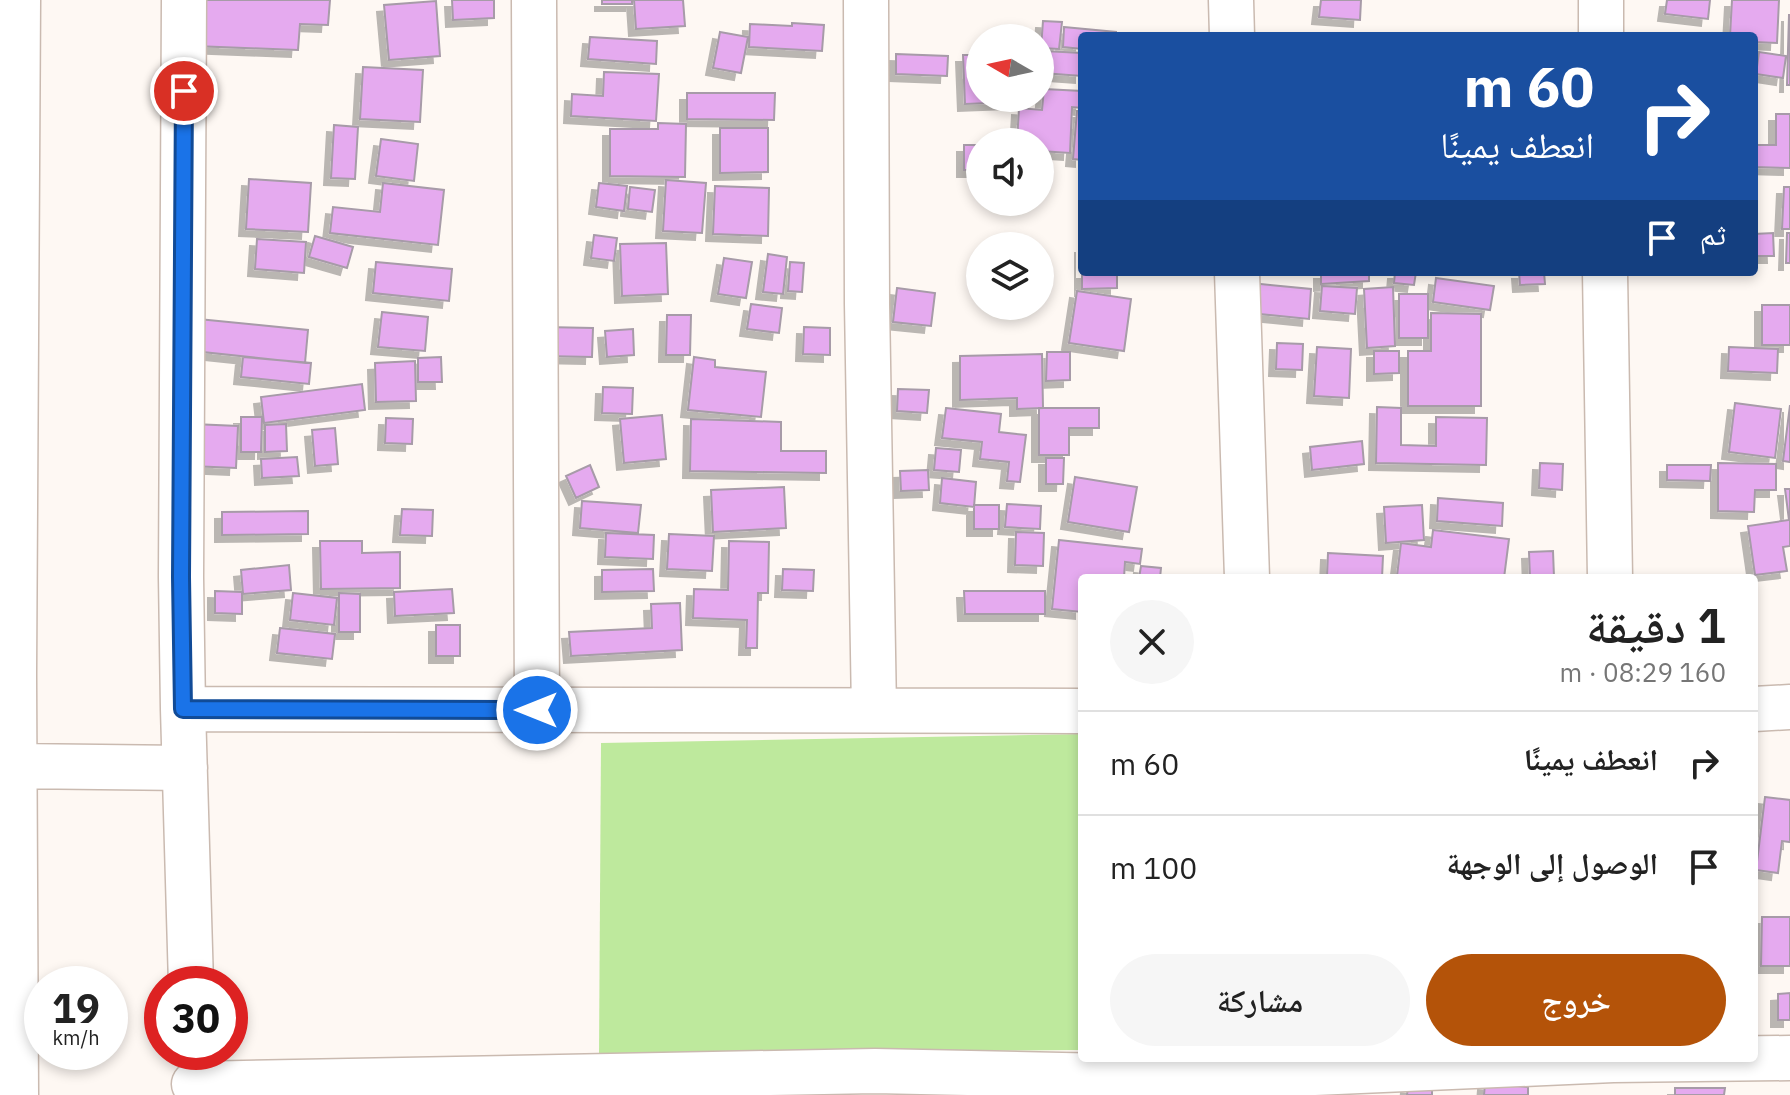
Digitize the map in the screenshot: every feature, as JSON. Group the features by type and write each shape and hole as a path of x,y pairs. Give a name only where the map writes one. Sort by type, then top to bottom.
{"street":[{"path":"16,1095 15,766 7,676 18,0"},
{"path":"184,0 181,561 190,966"},
{"path":"534,0 537,710"},
{"path":"866,0 867,304 874,710"},
{"path":"1231,0 1232,32"},
{"path":"1601,0 1601,32"},
{"path":"1237,276 1247,574"},
{"path":"1605,276 1610,574"},
{"path":"1758,709 1790,707"},
{"path":"183,709 1078,711"},
{"path":"15,766 185,768"},
{"path":"1758,1060 1790,1058"},
{"path":"194,1077 531,1087 1613,1071 1736,1062"}],"green space":[{"path":"1078,734 1078,1050 599,1054 601,743"}],"building":[{"path":"196,0 330,0 328,25 300,24 298,50 194,46"},
{"path":"452,0 494,0 494,18 453,20"},
{"path":"602,0 632,0 632,4 602,4"},
{"path":"634,0 683,0 685,26 636,29"},
{"path":"1321,0 1361,0 1360,20 1319,17"},
{"path":"1667,0 1710,0 1708,19 1665,14"},
{"path":"1732,0 1779,0 1777,43 1758,42 1758,32 1730,32"},
{"path":"436,1 440,56 389,60 384,5"},
{"path":"1789,15 1790,85 1787,85"},
{"path":"1043,21 1062,22 1059,49 1054,49 1054,24 1043,24"},
{"path":"792,23 824,25 822,51 749,47 750,24 792,26"},
{"path":"1064,27 1116,32 1078,32 1078,49 1063,47"},
{"path":"720,32 748,37 741,73 713,68"},
{"path":"590,37 657,41 656,64 588,59"},
{"path":"1054,52 1078,53 1078,76 1054,74"},
{"path":"1759,52 1786,56 1783,78 1758,74"},
{"path":"896,54 948,56 947,76 896,74"},
{"path":"963,55 966,55 965,104"},
{"path":"363,67 423,70 420,122 360,119"},
{"path":"604,72 659,74 656,121 571,116 572,94 603,96"},
{"path":"1054,90 1078,91 1078,108 1072,107 1070,153 1054,152 1054,128 1018,128 1019,112 1054,112"},
{"path":"687,93 775,93 774,120 687,119"},
{"path":"1077,111 1078,111 1078,160 1073,159"},
{"path":"1776,114 1790,114 1790,168 1758,167 1758,145 1776,145"},
{"path":"658,123 686,124 685,177 610,176 610,129 658,129"},
{"path":"334,125 358,127 355,179 331,178"},
{"path":"720,128 768,128 768,172 720,173"},
{"path":"381,139 418,144 414,181 376,176"},
{"path":"964,145 966,145 966,170"},
{"path":"249,179 311,183 308,232 246,229"},
{"path":"666,180 706,183 702,233 663,231"},
{"path":"383,183 444,190 438,245 330,233 333,207 380,212"},
{"path":"599,183 627,186 624,211 596,207"},
{"path":"715,186 769,188 768,236 713,234"},
{"path":"630,187 655,190 652,212 628,209"},
{"path":"1784,187 1790,187 1790,229 1782,229"},
{"path":"1773,233 1774,256 1758,256 1758,234"},
{"path":"1787,233 1790,233 1790,263 1786,263"},
{"path":"594,235 617,238 614,261 591,258"},
{"path":"315,236 353,247 347,268 309,257"},
{"path":"257,239 306,242 304,273 255,269"},
{"path":"666,243 668,294 622,296 620,244"},
{"path":"768,254 787,257 783,294 763,292"},
{"path":"724,258 752,262 746,298 718,294"},
{"path":"376,262 452,269 449,301 373,293"},
{"path":"790,262 804,263 802,292 788,291"},
{"path":"1082,276 1117,276 1117,288 1082,289"},
{"path":"1321,276 1369,276 1369,281 1321,284"},
{"path":"1395,276 1415,276 1414,285 1394,283"},
{"path":"1519,276 1544,276 1545,284 1520,285"},
{"path":"1436,278 1494,286 1490,310 1433,302"},
{"path":"1251,283 1311,289 1309,319 1249,313"},
{"path":"1322,286 1357,288 1355,314 1320,311"},
{"path":"1393,287 1395,346 1367,348 1364,289"},
{"path":"897,288 935,293 931,326 893,322"},
{"path":"1077,291 1131,299 1124,351 1069,343"},
{"path":"1399,294 1428,294 1428,338 1399,338"},
{"path":"751,304 782,308 779,333 747,329"},
{"path":"1762,305 1790,305 1790,345 1762,345"},
{"path":"382,312 428,317 425,351 378,347"},
{"path":"1431,313 1481,314 1481,406 1408,406 1408,351 1431,351"},
{"path":"667,315 691,315 690,355 666,355"},
{"path":"188,318 308,330 305,363 184,350"},
{"path":"545,327 593,328 592,357 544,356"},
{"path":"804,327 830,328 830,355 803,354"},
{"path":"633,329 634,355 607,357 605,331"},
{"path":"1277,343 1303,344 1302,370 1276,369"},
{"path":"1317,347 1351,349 1349,398 1314,396"},
{"path":"1729,347 1778,349 1777,373 1728,371"},
{"path":"1374,351 1399,351 1399,373 1374,374"},
{"path":"1047,352 1070,352 1070,380 1046,381"},
{"path":"1042,354 1043,408 1017,409 1017,398 960,400 960,356"},
{"path":"243,357 311,363 309,384 241,377"},
{"path":"441,357 442,382 418,382 418,358"},
{"path":"694,357 715,360 715,367 766,372 761,417 688,410"},
{"path":"415,361 416,401 376,402 375,363"},
{"path":"362,384 365,410 264,423 261,397"},
{"path":"603,387 633,388 632,414 602,413"},
{"path":"898,389 929,390 927,413 897,411"},
{"path":"1735,403 1781,409 1775,458 1729,452"},
{"path":"1790,405 1790,462 1783,461"},
{"path":"1377,407 1401,408 1401,445 1436,446 1436,417 1487,418 1486,465 1376,463"},
{"path":"946,408 1001,414 999,432 1026,435 1020,482 1007,481 1009,462 980,459 982,442 942,438"},
{"path":"1039,408 1099,408 1099,428 1069,428 1069,455 1039,455"},
{"path":"662,415 666,459 624,463 620,419"},
{"path":"241,417 262,417 261,452 241,452"},
{"path":"386,418 413,419 412,444 385,443"},
{"path":"691,419 781,422 781,451 826,451 826,473 690,471"},
{"path":"193,424 238,426 236,468 191,466"},
{"path":"286,424 287,451 265,452 265,425"},
{"path":"335,428 338,464 315,466 312,430"},
{"path":"1362,441 1364,464 1312,470 1310,447"},
{"path":"936,448 961,450 959,472 934,470"},
{"path":"297,457 299,476 262,478 261,459"},
{"path":"1046,458 1064,458 1063,484 1046,484"},
{"path":"1540,463 1563,464 1562,490 1539,488"},
{"path":"1718,463 1776,464 1776,490 1755,490 1754,512 1718,511"},
{"path":"590,465 599,487 576,498 566,476"},
{"path":"1667,465 1711,465 1710,481 1667,480"},
{"path":"928,470 929,490 901,491 900,471"},
{"path":"1075,477 1137,487 1129,532 1068,522"},
{"path":"942,478 976,482 974,507 940,503"},
{"path":"784,487 786,528 713,532 711,490"},
{"path":"1785,489 1790,489 1790,546 1783,547 1787,571 1755,574 1748,526 1789,520"},
{"path":"1438,498 1503,503 1502,526 1437,521"},
{"path":"582,501 641,505 638,533 580,528"},
{"path":"1007,504 1041,506 1040,529 1005,527"},
{"path":"974,505 999,505 999,529 974,529"},
{"path":"1422,505 1424,540 1386,543 1384,507"},
{"path":"402,509 433,510 432,536 400,535"},
{"path":"308,511 308,534 222,535 222,512"},
{"path":"1433,530 1509,539 1505,574 1397,574 1401,543 1431,547"},
{"path":"1016,532 1044,533 1043,566 1015,565"},
{"path":"606,533 654,535 653,559 605,557"},
{"path":"669,534 714,536 712,571 667,569"},
{"path":"1059,540 1142,549 1140,564 1125,562 1124,574 1078,574 1078,612 1052,609"},
{"path":"320,541 362,541 362,553 400,552 400,588 321,589"},
{"path":"729,541 769,542 768,593 758,593 757,648 746,648 747,620 693,618 694,589 728,590"},
{"path":"1553,551 1554,574 1530,574 1529,552"},
{"path":"1328,553 1383,556 1382,574 1327,574"},
{"path":"289,565 291,590 243,594 241,570"},
{"path":"1141,566 1161,568 1160,574 1140,574"},
{"path":"653,569 654,591 602,592 602,570"},
{"path":"783,569 814,570 813,591 782,590"},
{"path":"452,589 454,613 395,616 394,592"},
{"path":"215,591 242,592 242,614 215,613"},
{"path":"964,591 1045,591 1045,614 965,614"},
{"path":"293,593 337,598 334,625 290,620"},
{"path":"339,593 360,594 360,632 339,632"},
{"path":"680,603 682,650 571,656 569,632 652,628 651,604"},
{"path":"436,625 460,625 460,656 436,656"},
{"path":"280,628 335,634 332,659 277,653"},
{"path":"1765,797 1790,800 1790,842 1782,841 1778,873 1758,870"},
{"path":"1762,917 1790,917 1790,966 1761,966"},
{"path":"1790,993 1790,1020 1778,1020 1778,994"},
{"path":"1485,1083 1528,1087 1528,1095 1484,1095"},
{"path":"1408,1086 1432,1090 1432,1095 1407,1095"},
{"path":"1675,1088 1725,1088 1724,1095 1675,1095"}],"route":[{"path":"184,91 183,709 537,710"}]}
